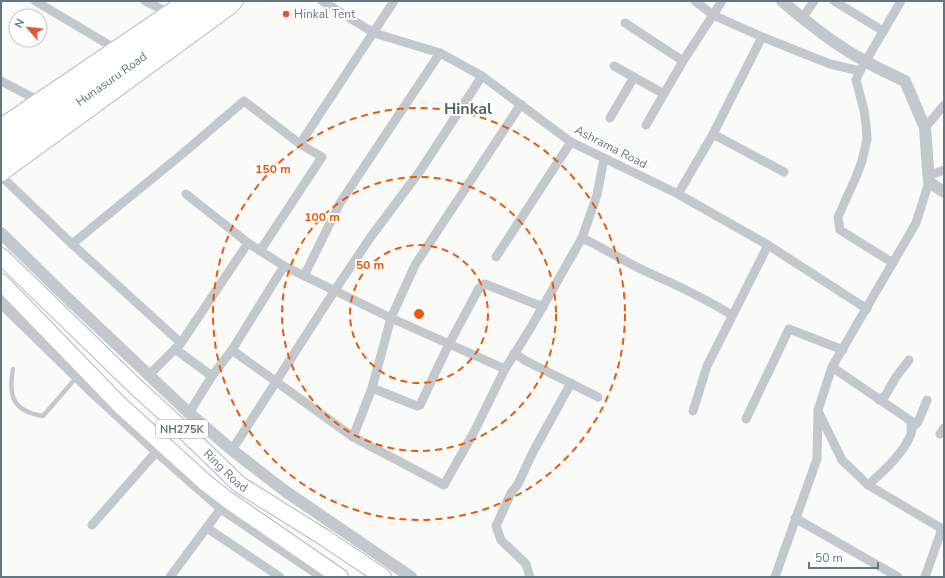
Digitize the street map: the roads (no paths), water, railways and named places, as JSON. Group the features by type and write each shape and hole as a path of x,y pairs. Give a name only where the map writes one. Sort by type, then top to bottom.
{"highway":[{"path":"1,127 187,1"},
{"path":"1,174 229,7 235,1"},
{"name":"Ring Road","path":"1,256 240,485 325,538 383,577"},
{"name":"Ring Road","path":"1,282 120,405 225,504 340,577"}],"main road":[{"name":"Hunasuru Road","path":"1,141 88,83 205,1"},
{"name":"Hunasuru Road","path":"1,157 222,1"}],"street":[{"path":"34,1 116,49"},
{"path":"145,1 169,14"},
{"name":"Ashrama Road","path":"322,1 374,33 440,53 482,76 571,142 678,194 768,245 867,309"},
{"path":"300,144 394,1"},
{"path":"695,1 713,15 762,37 830,64 863,66 905,81 925,128 928,179 916,222 867,309 832,367 818,410 817,459 774,577"},
{"path":"646,125 683,61 722,1"},
{"path":"782,1 802,19 863,66"},
{"path":"802,19 814,1"},
{"path":"834,1 883,31"},
{"path":"893,262 840,230 838,217 862,161 867,139 864,110 856,80 901,1"},
{"path":"625,23 683,61"},
{"path":"678,194 712,134 762,37"},
{"path":"304,276 340,203 440,53"},
{"path":"614,66 664,94"},
{"path":"232,450 335,290 370,238 420,171 482,76"},
{"path":"610,118 634,76"},
{"path":"1,81 39,101"},
{"path":"72,244 182,155 244,101 300,144 322,157 260,251"},
{"path":"354,437 372,388 391,318 415,265 520,104"},
{"path":"925,128 944,105"},
{"path":"712,134 784,172"},
{"path":"496,257 571,142"},
{"path":"232,350 354,437 444,485 474,432 505,369 543,307 582,238 597,195 604,158"},
{"path":"928,179 944,170"},
{"path":"1,174 178,346 212,376"},
{"path":"928,179 944,192"},
{"path":"186,194 248,243 284,266 391,318 505,369"},
{"path":"1,232 60,291 189,413 232,450 285,491 411,577"},
{"path":"582,238 646,272 663,278 700,296 732,314"},
{"path":"149,374 178,346 248,243"},
{"path":"693,411 707,366 768,245"},
{"path":"189,413 212,376 232,350 284,266"},
{"path":"372,388 416,406 420,405 449,344 479,288 485,284 543,307"},
{"path":"1,300 30,311"},
{"path":"1,300 78,377 157,450 225,504 324,577"},
{"path":"746,418 789,329 843,350"},
{"path":"514,353 526,361 598,397"},
{"path":"879,400 885,396 896,377 909,360"},
{"path":"832,367 911,422 912,433 893,461 868,485"},
{"path":"530,577 526,564 501,540 496,526 511,493 518,484 533,452 571,383"},
{"path":"911,429 918,422 927,400"},
{"path":"818,410 842,460 868,485 943,530 925,577"},
{"path":"92,525 157,450"},
{"path":"170,577 225,504"},
{"path":"795,518 898,577"},
{"path":"206,528 280,577"}],"lane":[{"path":"12,369 12,394 15,402 23,410 30,414 43,416 78,377"}],"place":[{"name":"Hinkal Tent","path":"286,14"}],"district":[{"name":"Hinkal","path":"468,109"}]}
